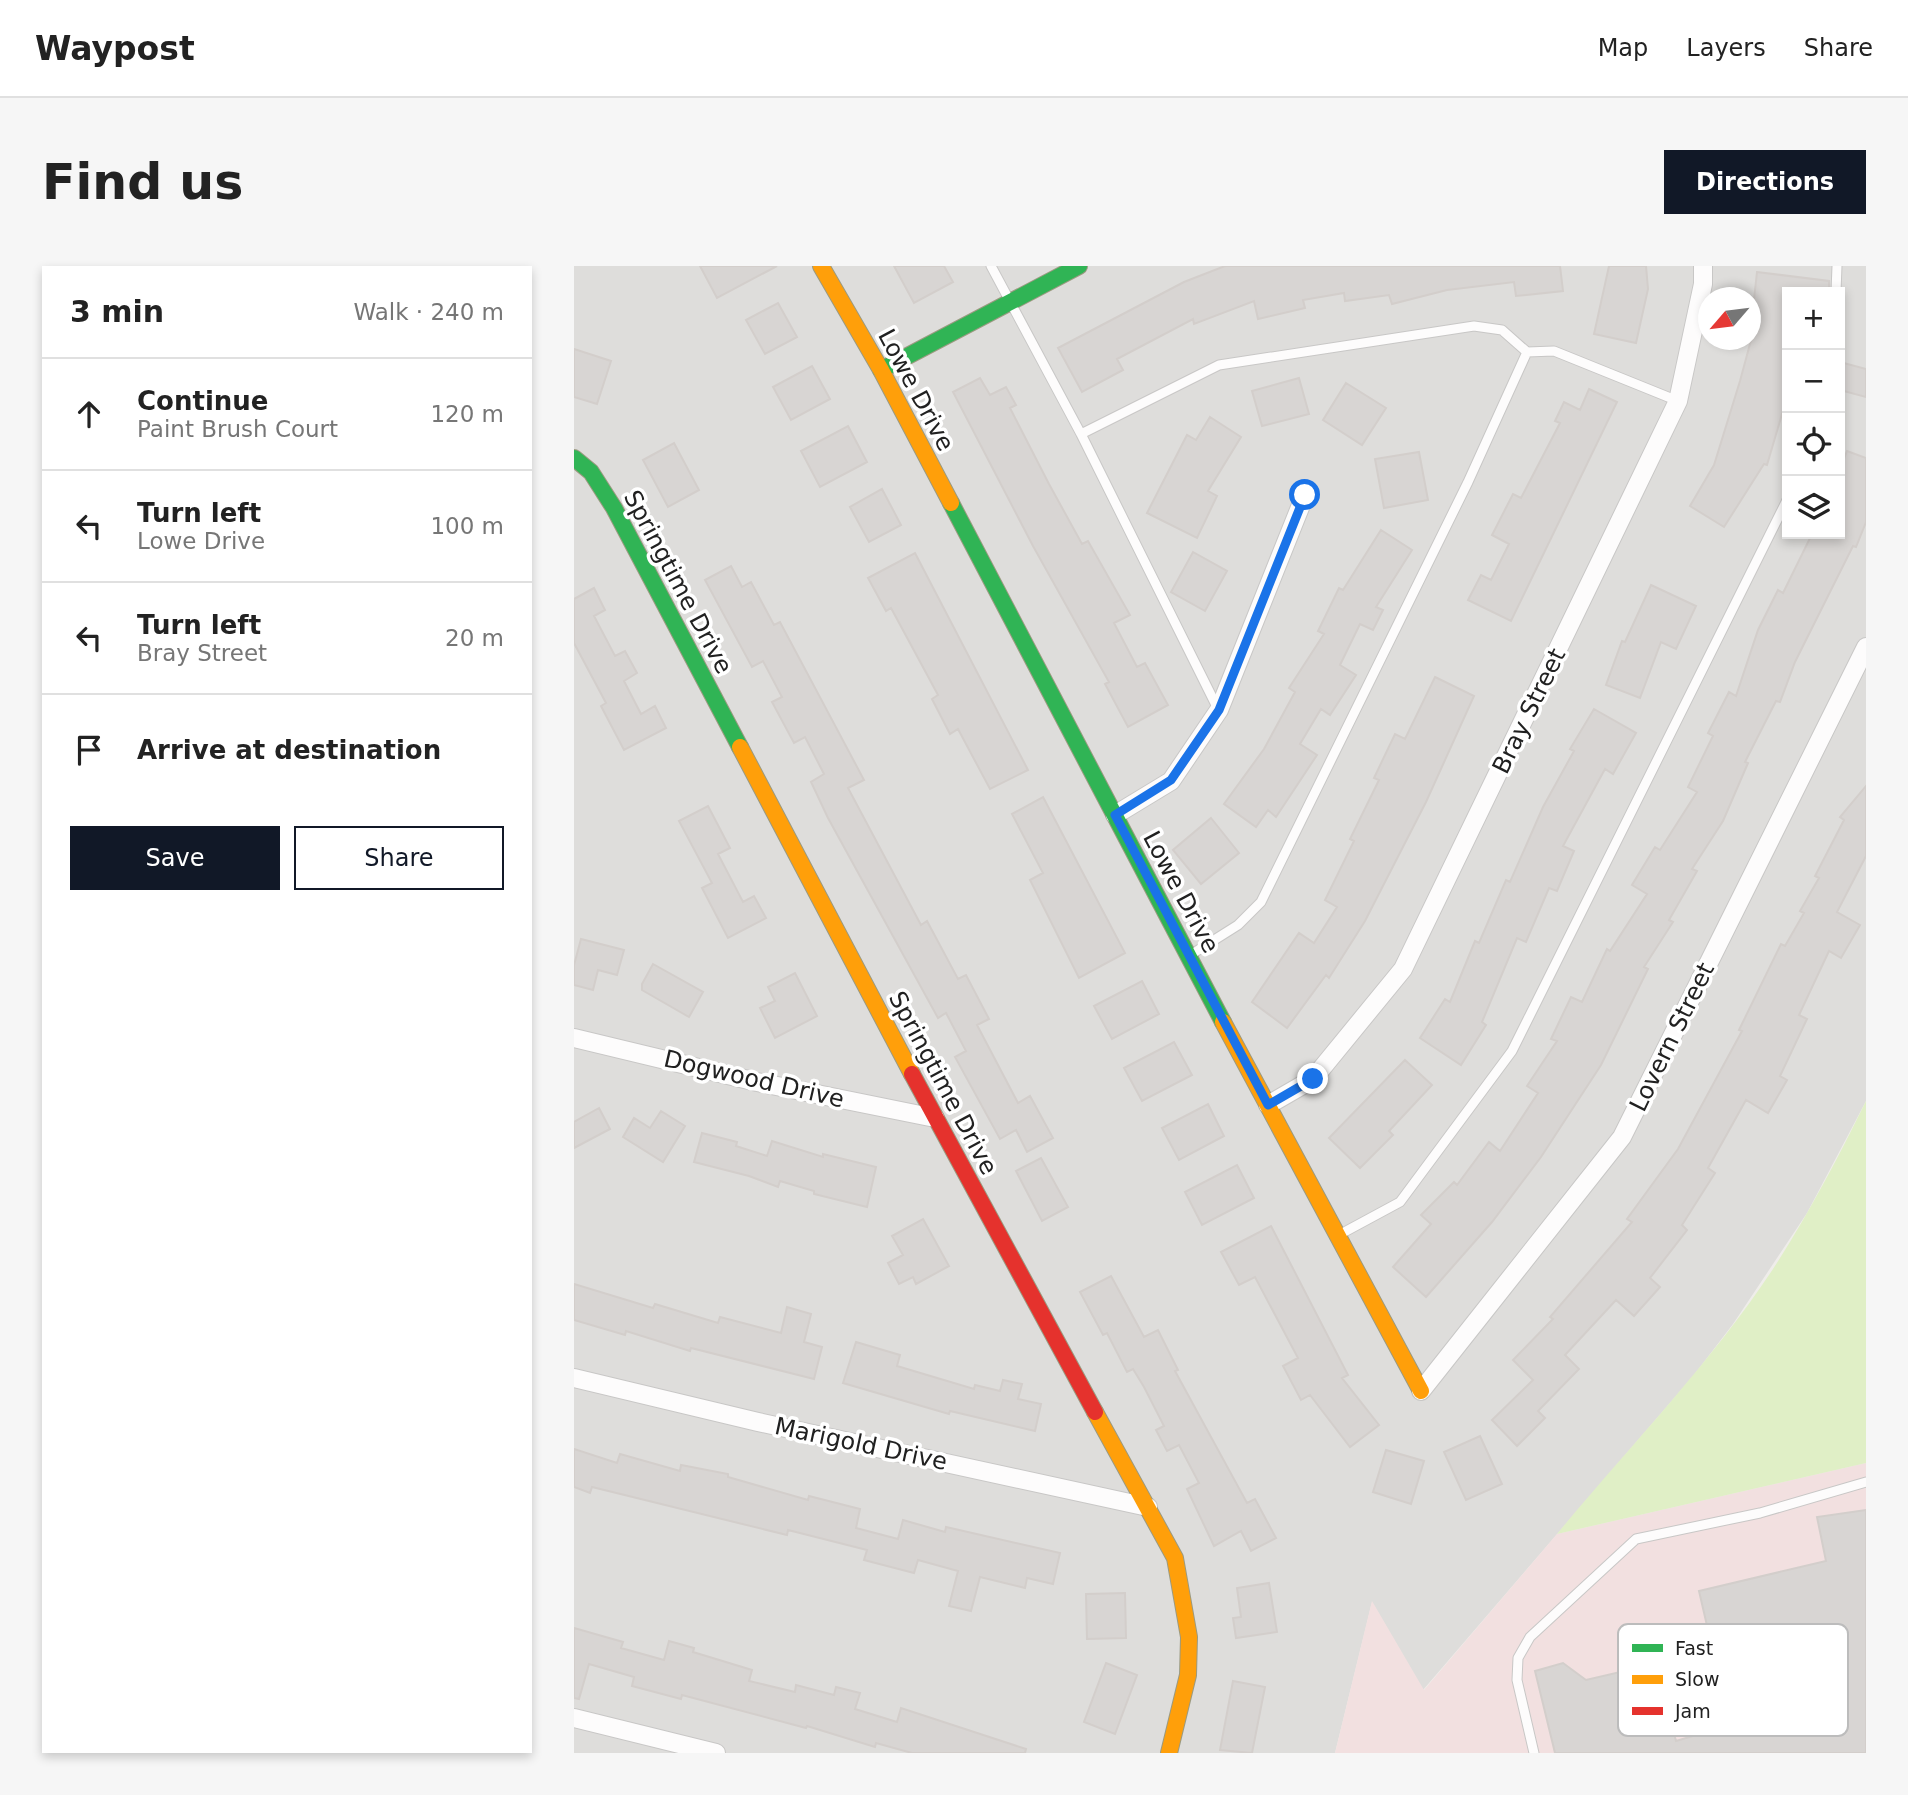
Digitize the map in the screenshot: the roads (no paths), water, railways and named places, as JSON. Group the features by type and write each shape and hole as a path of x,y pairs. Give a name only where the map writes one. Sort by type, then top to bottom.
{"street":[{"name":"Lowe Drive","path":"821,266 881,370 1336,1237 1421,1391"},
{"path":"881,370 1079,266"},
{"name":"Bray Street","path":"1268,1105 1313,1079 1403,969 1678,401 1703,284 1703,266"},
{"name":"Springtime Drive","path":"574,458 591,472 614,508 935,1118 1175,1558 1189,1637 1188,1675 1169,1753"},
{"path":"1115,815 1171,780 1219,710 1305,495"},
{"name":"Lovern Street","path":"1421,1391 1622,1137 1866,647"},
{"name":"Dogwood Drive","path":"574,1038 757,1082 935,1118"},
{"name":"Marigold Drive","path":"574,1378 758,1422 1148,1507"},
{"path":"574,1718 716,1753"}],"lane":[{"path":"991,266 1081,434 1219,710"},
{"path":"1836,266 1836,287"},
{"path":"1081,434 1219,365 1475,326 1502,330 1527,352 1554,351 1678,401"},
{"path":"1189,955 1238,926 1261,902 1468,482 1527,352"},
{"path":"1336,1237 1400,1202 1512,1051 1782,510"},
{"path":"1534,1753 1517,1680 1518,1658 1530,1637 1636,1539 1760,1513 1866,1482"}]}
